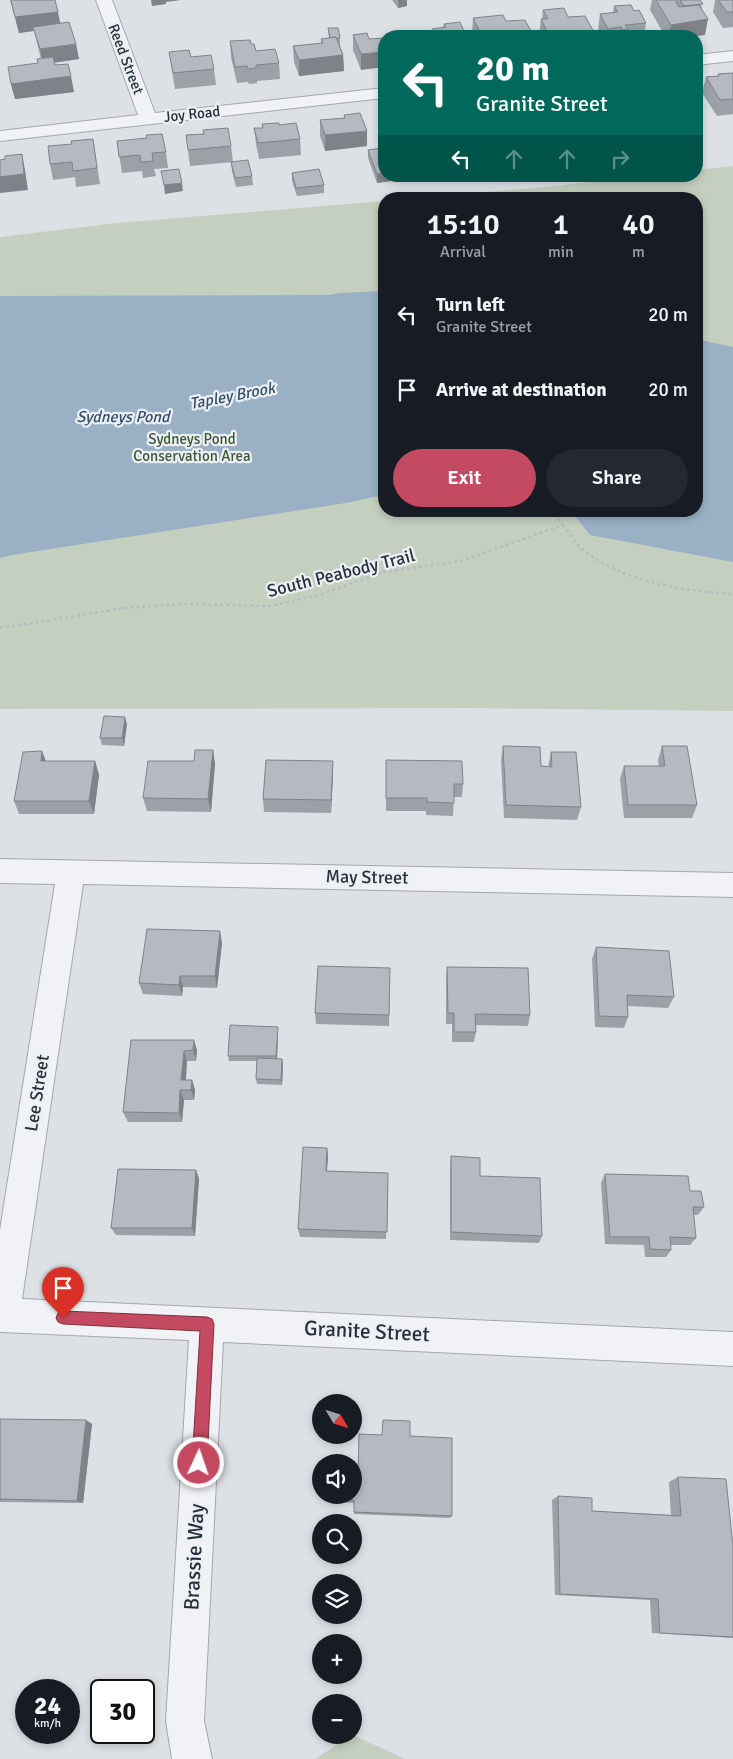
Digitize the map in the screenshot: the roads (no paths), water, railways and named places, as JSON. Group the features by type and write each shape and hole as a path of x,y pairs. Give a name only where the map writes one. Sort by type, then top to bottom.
{"street":[{"name":"Reed Street","path":"104,0 148,118"},
{"path":"703,59 733,56"},
{"name":"Joy Road","path":"0,136 378,94"},
{"name":"May Street","path":"0,871 733,885"},
{"name":"Lee Street","path":"1,1315 71,871"},
{"name":"Granite Street","path":"1,1315 733,1348"},
{"name":"Brassie Way","path":"192,1759 185,1721 207,1324"}],"water":[{"name":"Sydneys Pond","path":"378,291 378,496 0,558 0,296 330,295"},
{"path":"703,341 733,347 733,562 590,535 576,517 703,517"}],"water label":[{"name":"Tapley Brook","path":"232,395"}],"park label":[{"name":"Sydneys Pond Conservation Area","path":"192,448"}]}
